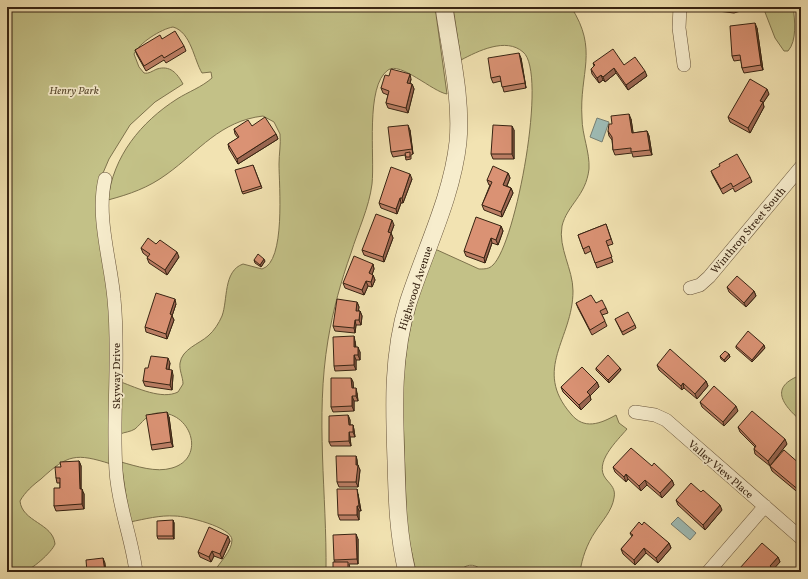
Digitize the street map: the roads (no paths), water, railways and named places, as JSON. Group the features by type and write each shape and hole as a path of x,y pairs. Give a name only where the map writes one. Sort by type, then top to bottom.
{"street":[{"name":"Highwood Avenue","path":"407,572 400,544 398,523 394,402 396,364 403,320 448,187 458,142 458,106 444,7"},
{"path":"680,7 679,28 684,65"},
{"name":"Winthrop Street South","path":"690,288 706,280 801,167"},
{"name":"Skyway Drive","path":"105,179 103,192 104,223 107,258 114,299 117,346 116,472 122,511 136,572"},
{"name":"Valley View Place","path":"635,412 655,415 666,420 801,538"},
{"path":"708,572 765,506"}],"water":[{"path":"597,118 609,122 602,142 590,137"},
{"path":"678,517 696,533 690,540 671,524"}],"park label":[{"name":"Henry Park","path":"74,90"}]}
